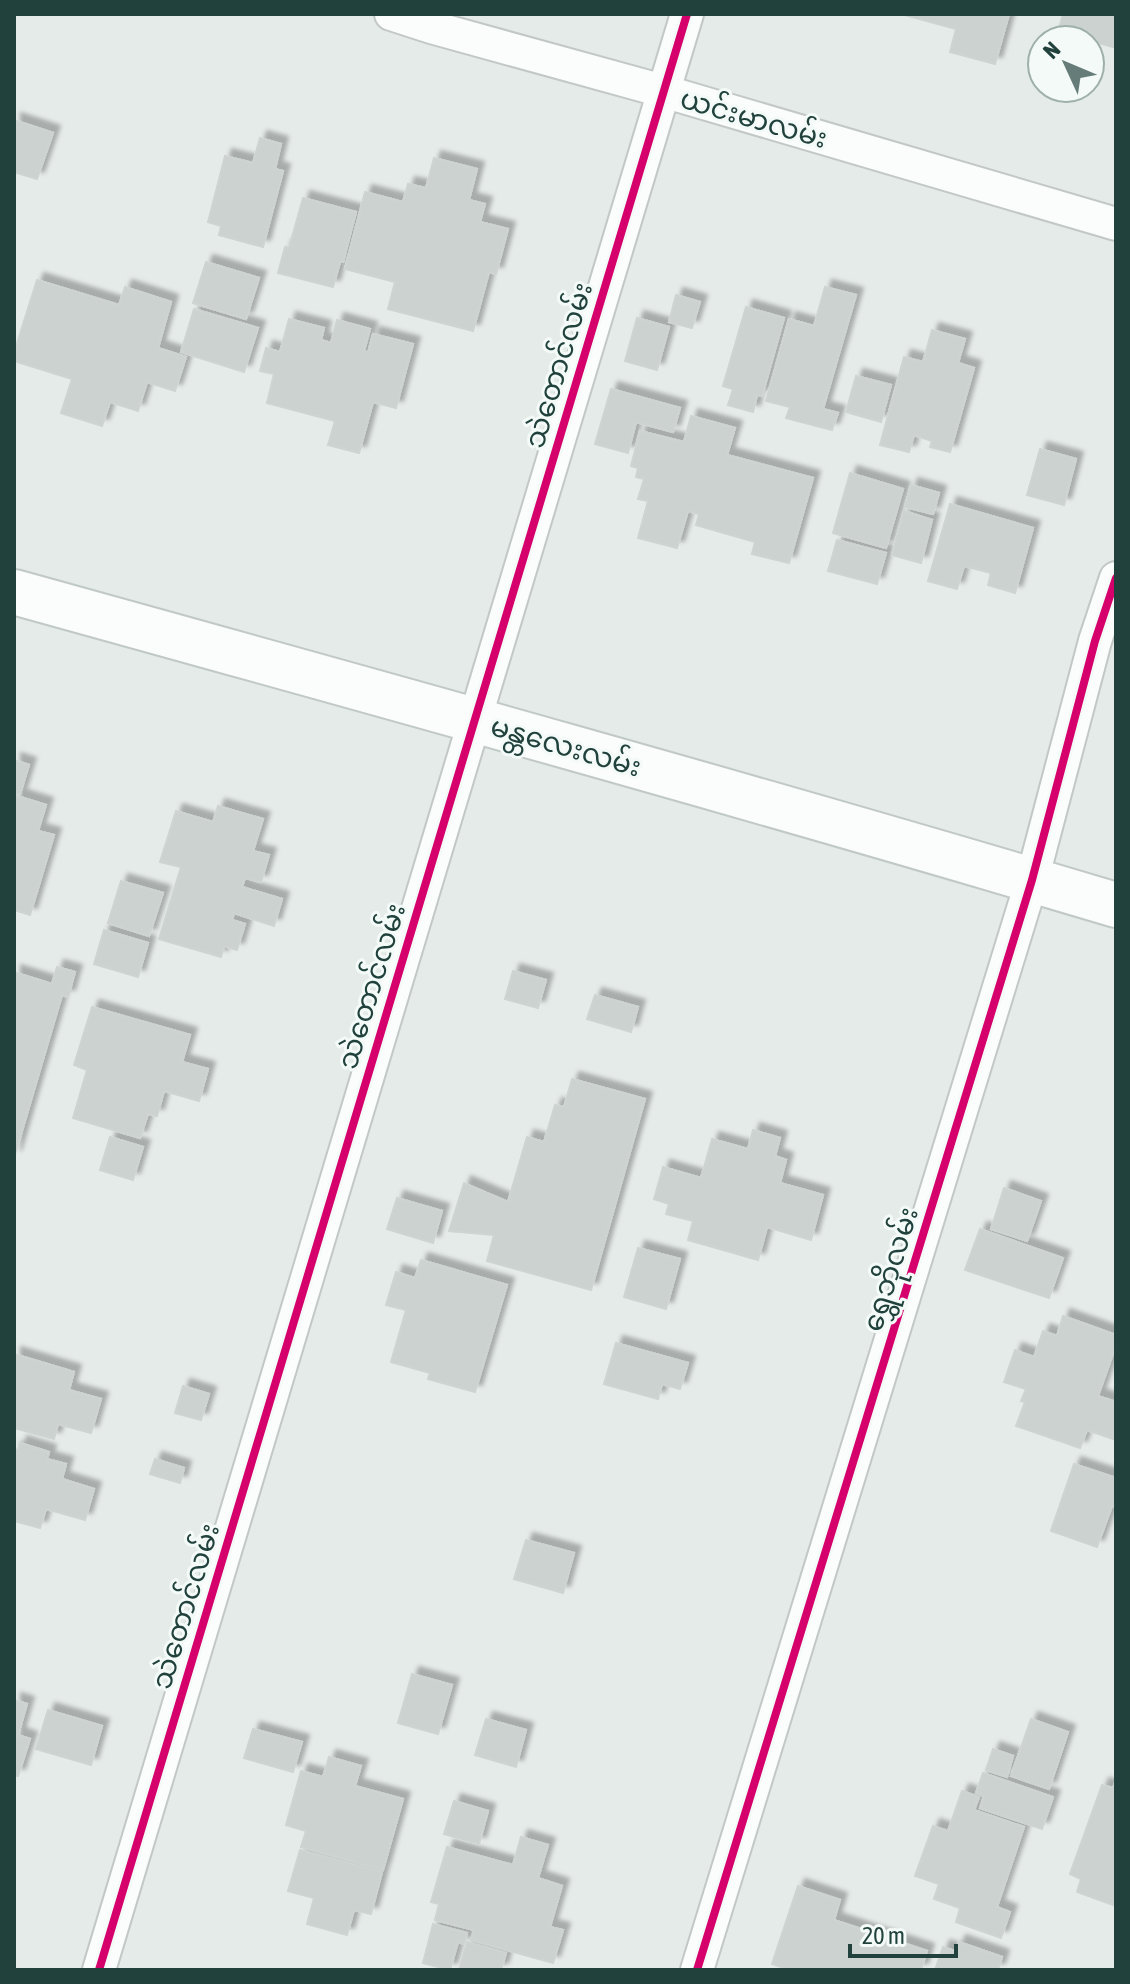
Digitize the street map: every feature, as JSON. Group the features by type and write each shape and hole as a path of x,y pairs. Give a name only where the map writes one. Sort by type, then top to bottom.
{"main road":[{"name":"မန္တလေးလမ်း","path":"14,592 474,720 1116,905"}],"street":[{"name":"ယင်းမာလမ်း","path":"391,14 1116,224"},
{"name":"သဲတောင်လမ်း","path":"99,1970 687,14"},
{"name":"ရွှေဘိုလမ်း","path":"697,1970 1032,880 1095,641 1116,578"}],"building":[{"path":"901,14 1009,14 995,64 950,52 956,29"},
{"path":"1063,14 1116,14 1116,48 1106,45 1106,24 1060,24"},
{"path":"14,120 53,133 37,179 14,172"},
{"path":"260,138 281,144 275,169 283,171 263,247 219,235 221,226 208,222 225,156 253,163"},
{"path":"434,158 477,169 469,200 485,204 480,222 508,229 496,274 489,272 473,331 388,309 395,282 345,269 365,192 403,202 408,184 426,188"},
{"path":"303,198 356,212 333,287 278,273 285,247 289,248"},
{"path":"206,262 259,278 246,319 193,303"},
{"path":"37,280 119,305 125,287 171,302 158,348 186,357 175,391 147,382 138,411 110,402 102,426 61,413 72,379 14,361"},
{"path":"825,287 856,295 823,409 838,413 832,430 786,418 790,407 766,401 789,319 814,326"},
{"path":"676,295 700,302 692,328 669,322"},
{"path":"746,307 784,318 762,396 757,395 753,412 728,405 733,389 723,386"},
{"path":"194,309 258,328 244,372 181,352"},
{"path":"637,318 669,327 657,370 625,361"},
{"path":"289,319 324,328 321,340 331,343 337,320 370,329 364,351 368,353 373,334 413,344 396,408 373,402 359,453 328,445 335,421 267,403 274,374 260,371 266,348 280,352"},
{"path":"932,330 965,339 958,363 974,368 950,452 930,447 932,441 914,435 909,452 880,445 904,357 923,362"},
{"path":"856,376 891,385 881,422 846,412"},
{"path":"611,389 680,408 673,432 636,422 628,453 595,444"},
{"path":"691,416 735,428 727,455 813,478 789,563 752,554 755,542 696,525 699,514 688,511 677,548 638,538 648,501 638,499 644,479 636,477 638,468 631,466 640,431 684,442"},
{"path":"1040,449 1076,459 1064,505 1027,495"},
{"path":"850,473 903,489 886,548 833,533"},
{"path":"911,485 939,493 933,514 905,507"},
{"path":"950,504 1033,528 1015,593 988,585 991,573 964,566 957,589 928,581"},
{"path":"904,511 932,520 921,563 892,555"},
{"path":"837,540 886,553 877,584 828,571"},
{"path":"14,760 29,765 20,794 14,793"},
{"path":"14,795 46,805 38,831 54,835 30,915 14,910"},
{"path":"218,806 263,819 253,851 269,855 261,882 245,878 242,887 282,899 274,926 234,913 232,920 245,924 237,950 224,946 221,957 159,939 181,867 160,862 176,811 213,822"},
{"path":"121,881 163,893 149,936 108,923"},
{"path":"104,930 148,943 138,977 94,964"},
{"path":"57,967 75,972 68,997 62,995 14,1158 14,972 52,984"},
{"path":"513,971 546,980 538,1008 505,999"},
{"path":"595,995 638,1007 631,1032 587,1019"},
{"path":"92,1007 190,1035 182,1062 208,1069 199,1101 164,1091 157,1116 148,1114 140,1138 73,1118 87,1070 74,1065"},
{"path":"572,1079 645,1099 591,1290 487,1261 494,1235 449,1231 464,1183 508,1202 527,1137 544,1142 555,1105 564,1107"},
{"path":"753,1130 780,1138 775,1156 786,1160 780,1183 823,1195 811,1240 767,1227 758,1260 688,1240 693,1221 666,1214 669,1204 654,1199 663,1167 701,1178 712,1139 748,1149"},
{"path":"110,1137 143,1147 133,1180 100,1170"},
{"path":"1004,1188 1041,1201 1027,1241 991,1229"},
{"path":"397,1198 442,1211 433,1243 387,1229"},
{"path":"980,1229 1063,1258 1049,1298 965,1270"},
{"path":"638,1248 680,1259 666,1309 624,1297"},
{"path":"421,1260 507,1285 475,1392 428,1379 430,1373 391,1362 406,1310 386,1305 396,1272 415,1278"},
{"path":"1063,1316 1116,1335 1116,1345 1098,1396 1116,1402 1116,1440 1087,1430 1080,1448 1016,1426 1025,1402 1021,1401 1026,1389 1004,1382 1015,1350 1034,1357 1043,1331 1057,1336"},
{"path":"616,1343 688,1363 680,1389 662,1384 658,1399 604,1384"},
{"path":"14,1354 74,1372 69,1390 101,1399 91,1433 58,1424 54,1439 14,1428"},
{"path":"183,1386 209,1394 201,1420 175,1413"},
{"path":"20,1443 49,1452 47,1459 66,1464 62,1479 94,1489 85,1520 46,1509 40,1528 14,1521 14,1449 18,1450"},
{"path":"155,1459 184,1468 180,1483 150,1474"},
{"path":"1074,1464 1116,1478 1116,1507 1112,1506 1097,1547 1051,1531"},
{"path":"526,1540 574,1553 563,1593 514,1579"},
{"path":"412,1674 452,1685 438,1734 398,1723"},
{"path":"14,1700 27,1704 18,1735 30,1739 18,1776 14,1775"},
{"path":"48,1710 102,1726 91,1765 36,1749"},
{"path":"486,1719 526,1730 516,1767 475,1755"},
{"path":"1031,1719 1068,1732 1049,1789 1011,1776"},
{"path":"253,1729 302,1742 293,1772 244,1758"},
{"path":"993,1749 1013,1756 1007,1777 986,1770"},
{"path":"329,1757 361,1766 355,1786 403,1799 383,1870 301,1847 306,1831 286,1825 301,1771 323,1777"},
{"path":"983,1773 1053,1797 1042,1829 980,1808 984,1796 976,1793"},
{"path":"1116,1780 1116,1906 1077,1892 1081,1879 1070,1874 1102,1785 1113,1788"},
{"path":"962,1791 979,1797 974,1810 1024,1827 997,1907 1010,1912 1001,1938 956,1922 960,1908 934,1899 939,1884 915,1876 933,1826 948,1831"},
{"path":"454,1801 488,1811 479,1844 444,1834"},
{"path":"521,1837 548,1845 538,1878 562,1886 550,1927 563,1930 553,1963 471,1940 474,1930 435,1920 439,1904 431,1902 447,1847 513,1865"},
{"path":"300,1850 382,1872 371,1914 354,1910 347,1935 307,1924 314,1898 288,1891"},
{"path":"798,1886 840,1900 834,1920 927,1951 921,1970 789,1970 772,1964"},
{"path":"433,1924 467,1933 464,1944 458,1942 450,1970 423,1963"},
{"path":"467,1942 506,1953 501,1970 459,1970"},
{"path":"959,1942 1002,1957 998,1970 935,1970 943,1947 955,1951"}],"cycle path":[{"path":"99,1970 687,14"},
{"path":"697,1970 1032,880 1095,641 1116,578"}]}
